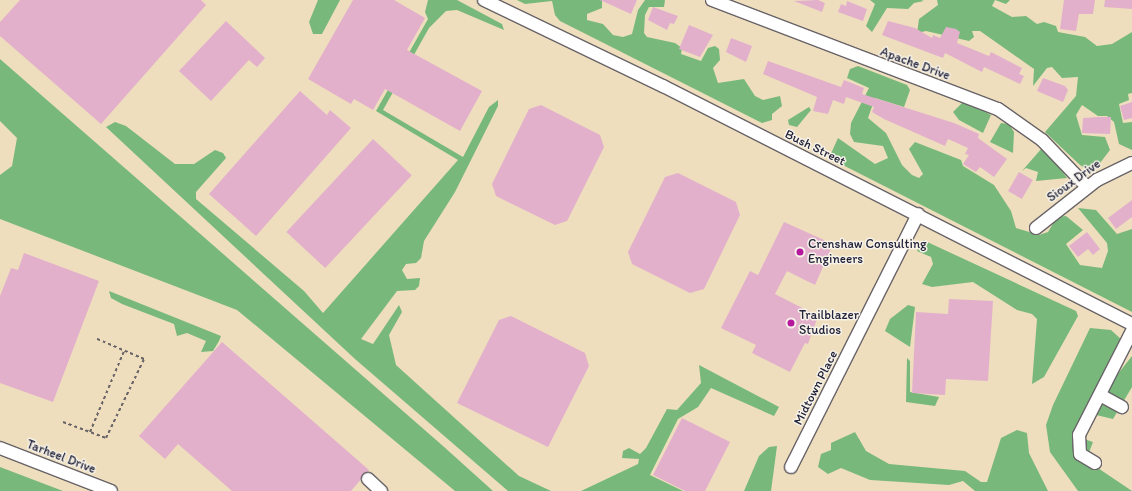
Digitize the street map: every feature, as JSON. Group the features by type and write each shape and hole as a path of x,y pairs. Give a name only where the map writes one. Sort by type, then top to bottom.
{"street":[{"name":"Bush Street","path":"484,0 918,214 1132,324"},
{"name":"Apache Drive","path":"712,0 998,109 1042,140 1087,186"},
{"name":"Sioux Drive","path":"1036,228 1087,186 1132,162"},
{"name":"Midtown Place","path":"791,467 918,214"},
{"path":"1095,463 1080,454 1077,445 1132,331"},
{"path":"1100,395 1122,407"},
{"name":"Tarheel Drive","path":"0,448 111,491"},
{"path":"368,480 381,491"}],"path":[{"path":"63,422 106,438 144,359 95,338"},
{"path":"90,432 124,351"}],"green space":[{"path":"318,0 340,0 322,34 313,34 309,22"},
{"path":"428,0 457,0 502,24 504,30 457,10 446,11 429,28 383,110 463,157 489,107 498,100 498,106 455,192 424,241 421,258 416,263 406,264 402,270 407,279 420,278 419,286 415,290 397,291 361,339 373,344 399,305 402,312 389,335 396,365 519,476 551,491 508,491 355,359 106,127 115,122 126,126 175,164 194,164 215,150 223,153 226,158 196,192 196,199 304,291 323,313 458,160 376,111 428,19 425,12"},
{"path":"517,0 602,0 602,8 587,14 587,20 603,24 613,35 623,37 632,34 638,10 645,0 665,0 664,7 649,7 645,15 644,33 647,37 675,43 682,48 681,54 701,61 708,48 715,46 719,49 720,60 713,68 718,83 744,79 755,96 763,100 780,96 782,106 772,114 772,120 762,123 560,21 555,15 552,1 525,4"},
{"path":"870,0 924,1 914,3 908,9 887,8 872,32 866,26 875,4"},
{"path":"937,0 995,0 992,6 1012,17 1026,16 1037,24 1044,22 1056,26 1058,32 1085,37 1097,46 1112,44 1132,32 1132,93 1128,94 1129,100 1119,104 1123,123 1132,122 1132,150 1119,144 1114,122 1107,116 1098,116 1082,105 1076,115 1082,135 1105,137 1110,150 1097,167 1086,169 1080,165 1045,132 1076,96 1078,77 1062,78 1052,67 1047,68 1033,86 1034,69 980,31 972,31 974,37 969,41 926,31 917,33 919,19 938,5"},
{"path":"995,0 1010,0 1006,4"},
{"path":"0,59 493,491 455,491 237,310 0,219 0,175 12,166 17,138 0,121"},
{"path":"858,66 907,85 910,90 904,107 875,98 868,118 886,133 902,165 912,175 919,178 923,174 909,149 915,142 961,160 963,166 994,185 1011,211 1016,228 1039,235 1048,232 1057,217 1066,216 1083,230 1066,244 1080,265 1102,268 1108,251 1107,243 1078,208 1096,210 1117,234 1132,229 1132,312 829,158 838,138 875,164 888,158 883,146 854,142 850,134 851,123 869,88 847,78 850,69"},
{"path":"964,101 991,115 983,133 959,120 953,112"},
{"path":"809,107 811,110 797,127 789,125 788,120"},
{"path":"1001,123 1009,124 1014,132 1013,153 990,142"},
{"path":"1042,148 1057,164 1067,178 1036,181 1038,172 1026,168 1022,171"},
{"path":"923,240 1076,311 1078,316 1044,377 1032,384 1037,319 1032,314 1017,310 973,282 932,287 922,284 933,264 931,257 917,251"},
{"path":"109,291 221,336 219,341 213,351 201,352 206,341 187,333 177,336 174,324 122,304 111,298"},
{"path":"908,305 915,307 910,347 885,331 890,319"},
{"path":"1090,328 1111,330 1123,341 1113,380 1132,356 1132,387 1113,419 1092,414 1081,438 1093,442 1086,460 1132,491 1078,491 1050,452 1046,425 1053,405"},
{"path":"907,358 910,361 910,392 939,397 935,406 906,402"},
{"path":"699,365 779,407 774,416 711,388 698,407 678,419 650,475 683,491 581,491 638,464 639,459 622,458 623,451 629,448 640,454 646,448 667,409 677,410 701,383"},
{"path":"1017,430 1027,433 1029,453 1048,491 975,491 963,481 949,485 870,480 841,468 828,474 818,467 821,454 831,450 831,443 855,432 866,451 889,464 965,471 981,482 987,482 1001,438"},
{"path":"777,446 771,491 744,491 759,456 769,447"},
{"path":"0,467 63,491 0,491"}],"building":[{"path":"20,0 201,0 206,5 101,124 0,36 0,22"},
{"path":"353,0 394,0 425,18 407,50 482,91 460,131 385,89 373,110 354,99 351,104 308,79"},
{"path":"600,0 637,0 631,14"},
{"path":"818,0 825,3 822,12 794,1"},
{"path":"1064,0 1095,0 1093,14 1079,14 1076,31 1060,29"},
{"path":"1105,0 1132,0 1132,9 1104,7"},
{"path":"847,1 867,9 863,21 838,12 841,4 846,6"},
{"path":"653,7 678,16 674,24 670,23 667,30 648,20"},
{"path":"226,21 265,58 257,67 249,60 211,101 179,71"},
{"path":"888,21 915,28 932,38 933,35 940,38 946,27 956,29 960,32 957,43 989,56 991,52 1022,68 1019,74 1024,76 1020,84 984,67 982,72 945,53 943,58 882,35"},
{"path":"689,25 713,35 700,57 679,49"},
{"path":"731,38 752,46 746,62 726,52"},
{"path":"768,61 841,87 844,80 864,88 862,94 954,123 979,134 978,138 1007,159 994,177 980,167 976,172 963,164 969,155 965,154 968,148 948,139 945,146 884,119 872,112 874,107 846,97 844,104 833,100 828,114 813,111 817,97 763,74"},
{"path":"1043,78 1065,86 1068,90 1063,102 1037,91"},
{"path":"300,91 327,115 330,110 351,128 256,236 209,194"},
{"path":"1132,102 1132,118 1124,120 1120,106"},
{"path":"541,105 600,135 604,147 567,221 555,225 496,196 492,184 529,109"},
{"path":"1111,117 1110,134 1082,133 1083,118"},
{"path":"373,139 412,175 325,268 286,232"},
{"path":"1019,172 1033,180 1022,199 1008,191"},
{"path":"678,173 736,202 740,215 704,289 690,293 632,264 628,252 665,177"},
{"path":"1132,200 1132,217 1116,229 1108,218"},
{"path":"784,222 824,240 831,249 815,285 787,271 775,294 818,316 808,344 805,343 790,372 752,353 756,345 721,328 750,271 758,275"},
{"path":"1087,232 1100,249 1093,255 1088,249 1078,257 1069,246"},
{"path":"24,253 99,281 53,402 0,383 0,296 11,268 18,270"},
{"path":"949,299 993,301 988,381 946,379 945,395 912,393 916,312 948,314"},
{"path":"511,316 585,353 589,366 548,447 457,403 499,320"},
{"path":"222,342 369,470 351,491 232,491 178,444 165,459 139,436"},
{"path":"682,418 730,442 705,491 685,491 653,475"}],"place":[{"name":"Crenshaw Consulting Engineers","path":"800,252"},
{"name":"Trailblazer Studios","path":"791,323"}]}
